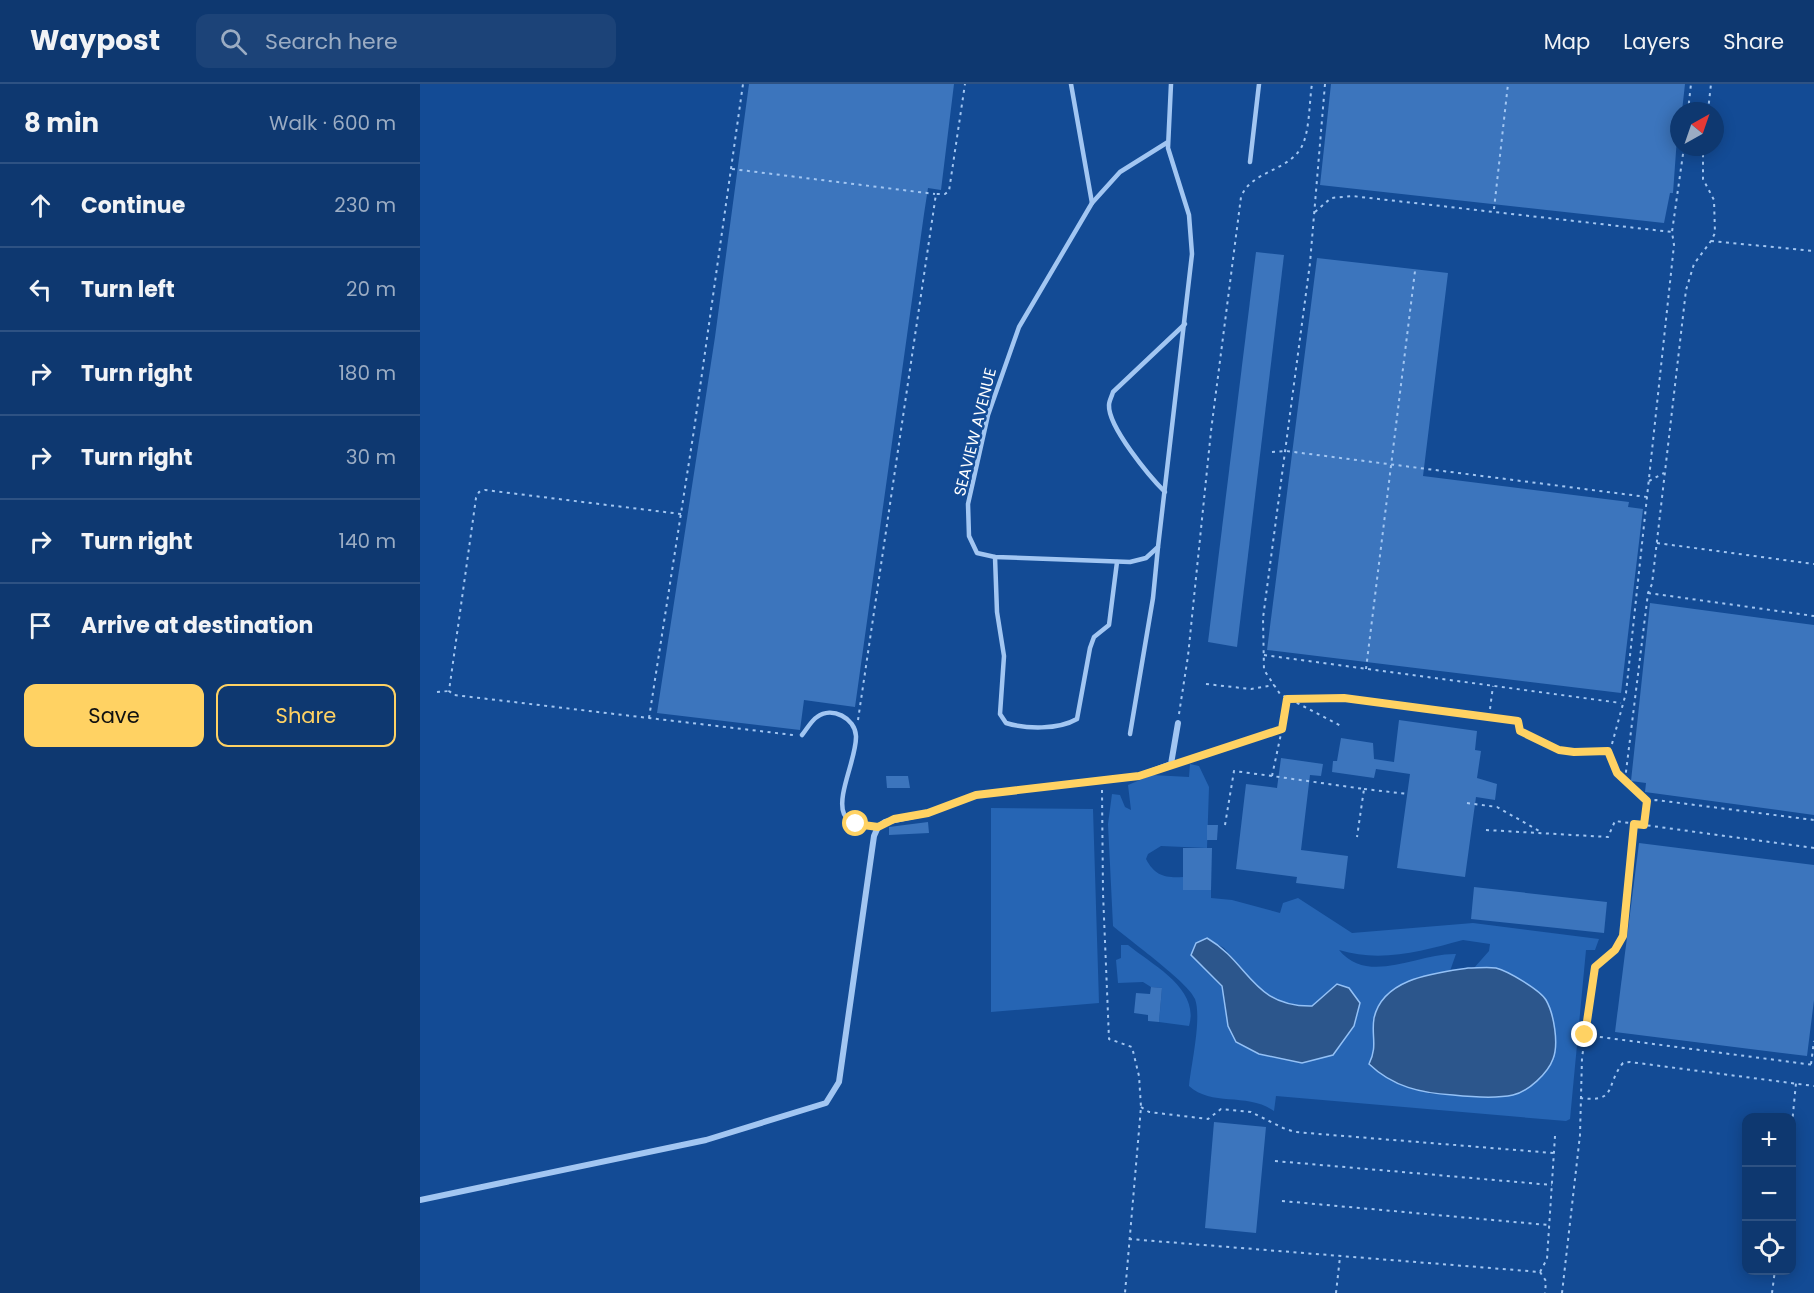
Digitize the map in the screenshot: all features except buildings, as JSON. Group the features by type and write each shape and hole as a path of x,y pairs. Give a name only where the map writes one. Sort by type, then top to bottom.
{"street":[{"path":"420,1200 706,1140 826,1103 839,1082 874,836 878,827 894,819 928,813 976,795 1139,776 1170,764 1178,723"}],"lane":[{"path":"1071,84 1092,203"},
{"path":"1130,734 1154,598 1192,254 1189,215 1168,142 1171,84"},
{"path":"1250,162 1259,84"},
{"name":"SEAVIEW AVENUE","path":"1158,547 1146,558 1130,562 995,557 977,553 969,536 969,504 988,415 1018,327 1092,203 1120,172 1168,142"},
{"path":"1165,492 1114,424 1108,406 1113,392 1185,324"},
{"path":"995,557 997,612 1004,656 1000,714 1006,723 1018,727 1068,724 1077,719 1090,648 1094,637 1109,625 1117,562"},
{"path":"1344,698 1489,715 1518,721 1520,731 1559,750 1608,751"},
{"path":"802,735 818,716 826,713 841,715 849,720 856,736 844,794 843,813 848,820 856,824 878,827"}],"path":[{"path":"650,718 743,84"},
{"path":"732,169 945,194 949,191 965,84"},
{"path":"1178,723 1188,656 1211,431 1241,197 1244,189 1254,180 1291,161 1302,146 1312,84"},
{"path":"1325,84 1310,263 1263,618 1264,670 1287,699 1343,727"},
{"path":"1494,211 1508,84"},
{"path":"1689,102 1691,84"},
{"path":"1709,102 1711,84"},
{"path":"1647,801 1611,763 1608,751 1616,737 1621,703 1626,693 1674,245 1672,232 1683,156"},
{"path":"1625,780 1648,593 1652,584 1689,276 1694,264 1712,242 1716,216 1714,200 1703,179 1704,156"},
{"path":"856,736 936,194"},
{"path":"1313,214 1323,202 1341,196 1672,232"},
{"path":"1712,242 1814,251"},
{"path":"1366,669 1415,271"},
{"path":"1272,452 1286,451 1647,497"},
{"path":"1649,481 1666,471"},
{"path":"449,692 474,509 479,492 486,490 681,514"},
{"path":"1657,543 1814,564"},
{"path":"1648,593 1814,616"},
{"path":"1264,655 1621,703"},
{"path":"1206,684 1251,689 1274,685"},
{"path":"1489,715 1493,686"},
{"path":"436,692 802,735"},
{"path":"1287,699 1344,698"},
{"path":"1272,776 1287,699"},
{"path":"1170,764 1282,729"},
{"path":"1225,825 1234,771 1408,794"},
{"path":"1102,781 1103,893 1109,1039 1132,1047 1139,1076 1141,1107 1125,1293"},
{"path":"1357,837 1364,789"},
{"path":"1647,801 1656,800 1814,820"},
{"path":"1644,825 1647,801"},
{"path":"1467,803 1497,807 1542,833"},
{"path":"1486,830 1608,837 1615,821 1814,848"},
{"path":"1562,1293 1580,1135 1580,1098 1585,1035 1595,967 1615,950 1623,936 1634,824"},
{"path":"1585,1035 1812,1064 1814,1041"},
{"path":"1580,1098 1600,1100 1605,1096 1619,1067 1623,1063 1630,1062 1814,1086"},
{"path":"1792,1113 1796,1083"},
{"path":"1141,1107 1149,1112 1208,1119 1221,1109 1251,1112 1295,1132 1554,1153"},
{"path":"1540,1272 1547,1259 1555,1136"},
{"path":"1275,1161 1552,1185"},
{"path":"1282,1201 1549,1225"},
{"path":"1129,1239 1540,1272"},
{"path":"1336,1293 1341,1256"},
{"path":"1540,1272 1546,1281 1545,1293"},
{"path":"1772,1293 1774,1275"}],"shaded area":[{"path":"1190,764 1199,766 1209,787 1207,848 1161,846 1148,854 1146,859 1161,875 1183,877 1183,890 1211,890 1211,898 1232,900 1280,913 1283,903 1298,898 1352,933 1473,923 1599,939 1595,950 1586,950 1570,1119 1566,1121 1276,1096 1274,1111 1253,1102 1208,1096 1189,1086 1197,1029 1195,999 1171,973 1113,926 1108,824 1112,794 1120,795 1125,807 1131,810 1128,785 1152,775 1189,777","holes":["1207,938 1224,948 1266,996 1296,1006 1312,1006 1337,984 1354,1026 1333,1055 1306,1060 1283,1059 1260,1053 1236,1042 1224,1004 1223,986 1204,968","1463,940 1490,944 1489,951 1474,968 1497,968 1514,1095 1430,1094 1376,1052 1374,1020 1435,973 1450,971 1456,954 1379,967 1364,966 1351,960 1339,950 1370,955 1401,954"]},
{"path":"991,808 1093,809 1099,1003 991,1012"},
{"path":"1207,938 1233,959 1264,992 1276,999 1292,1004 1312,1006 1337,984 1349,988 1360,1003 1354,1026 1333,1055 1302,1063 1259,1054 1236,1042 1228,1026 1222,986 1191,955 1196,943"},
{"path":"1121,945 1128,945 1162,970 1181,990 1188,1001 1191,1013 1189,1026 1159,1022 1162,988 1151,987 1143,982 1118,983 1116,960 1121,958"},
{"path":"1468,968 1501,970 1531,986 1546,1000 1555,1029 1556,1045 1553,1059 1537,1081 1519,1093 1506,1096 1441,1094 1398,1083 1369,1064 1374,1046 1374,1018 1379,1005 1388,994 1399,986 1426,975"}],"route":[{"path":"856,824 878,827 894,819 928,813 976,795 1139,776 1282,729 1287,699 1344,698 1489,715 1518,721 1520,731 1559,750 1608,751 1617,773 1647,801 1644,825 1634,824 1623,936 1615,950 1595,967 1585,1035"}]}
